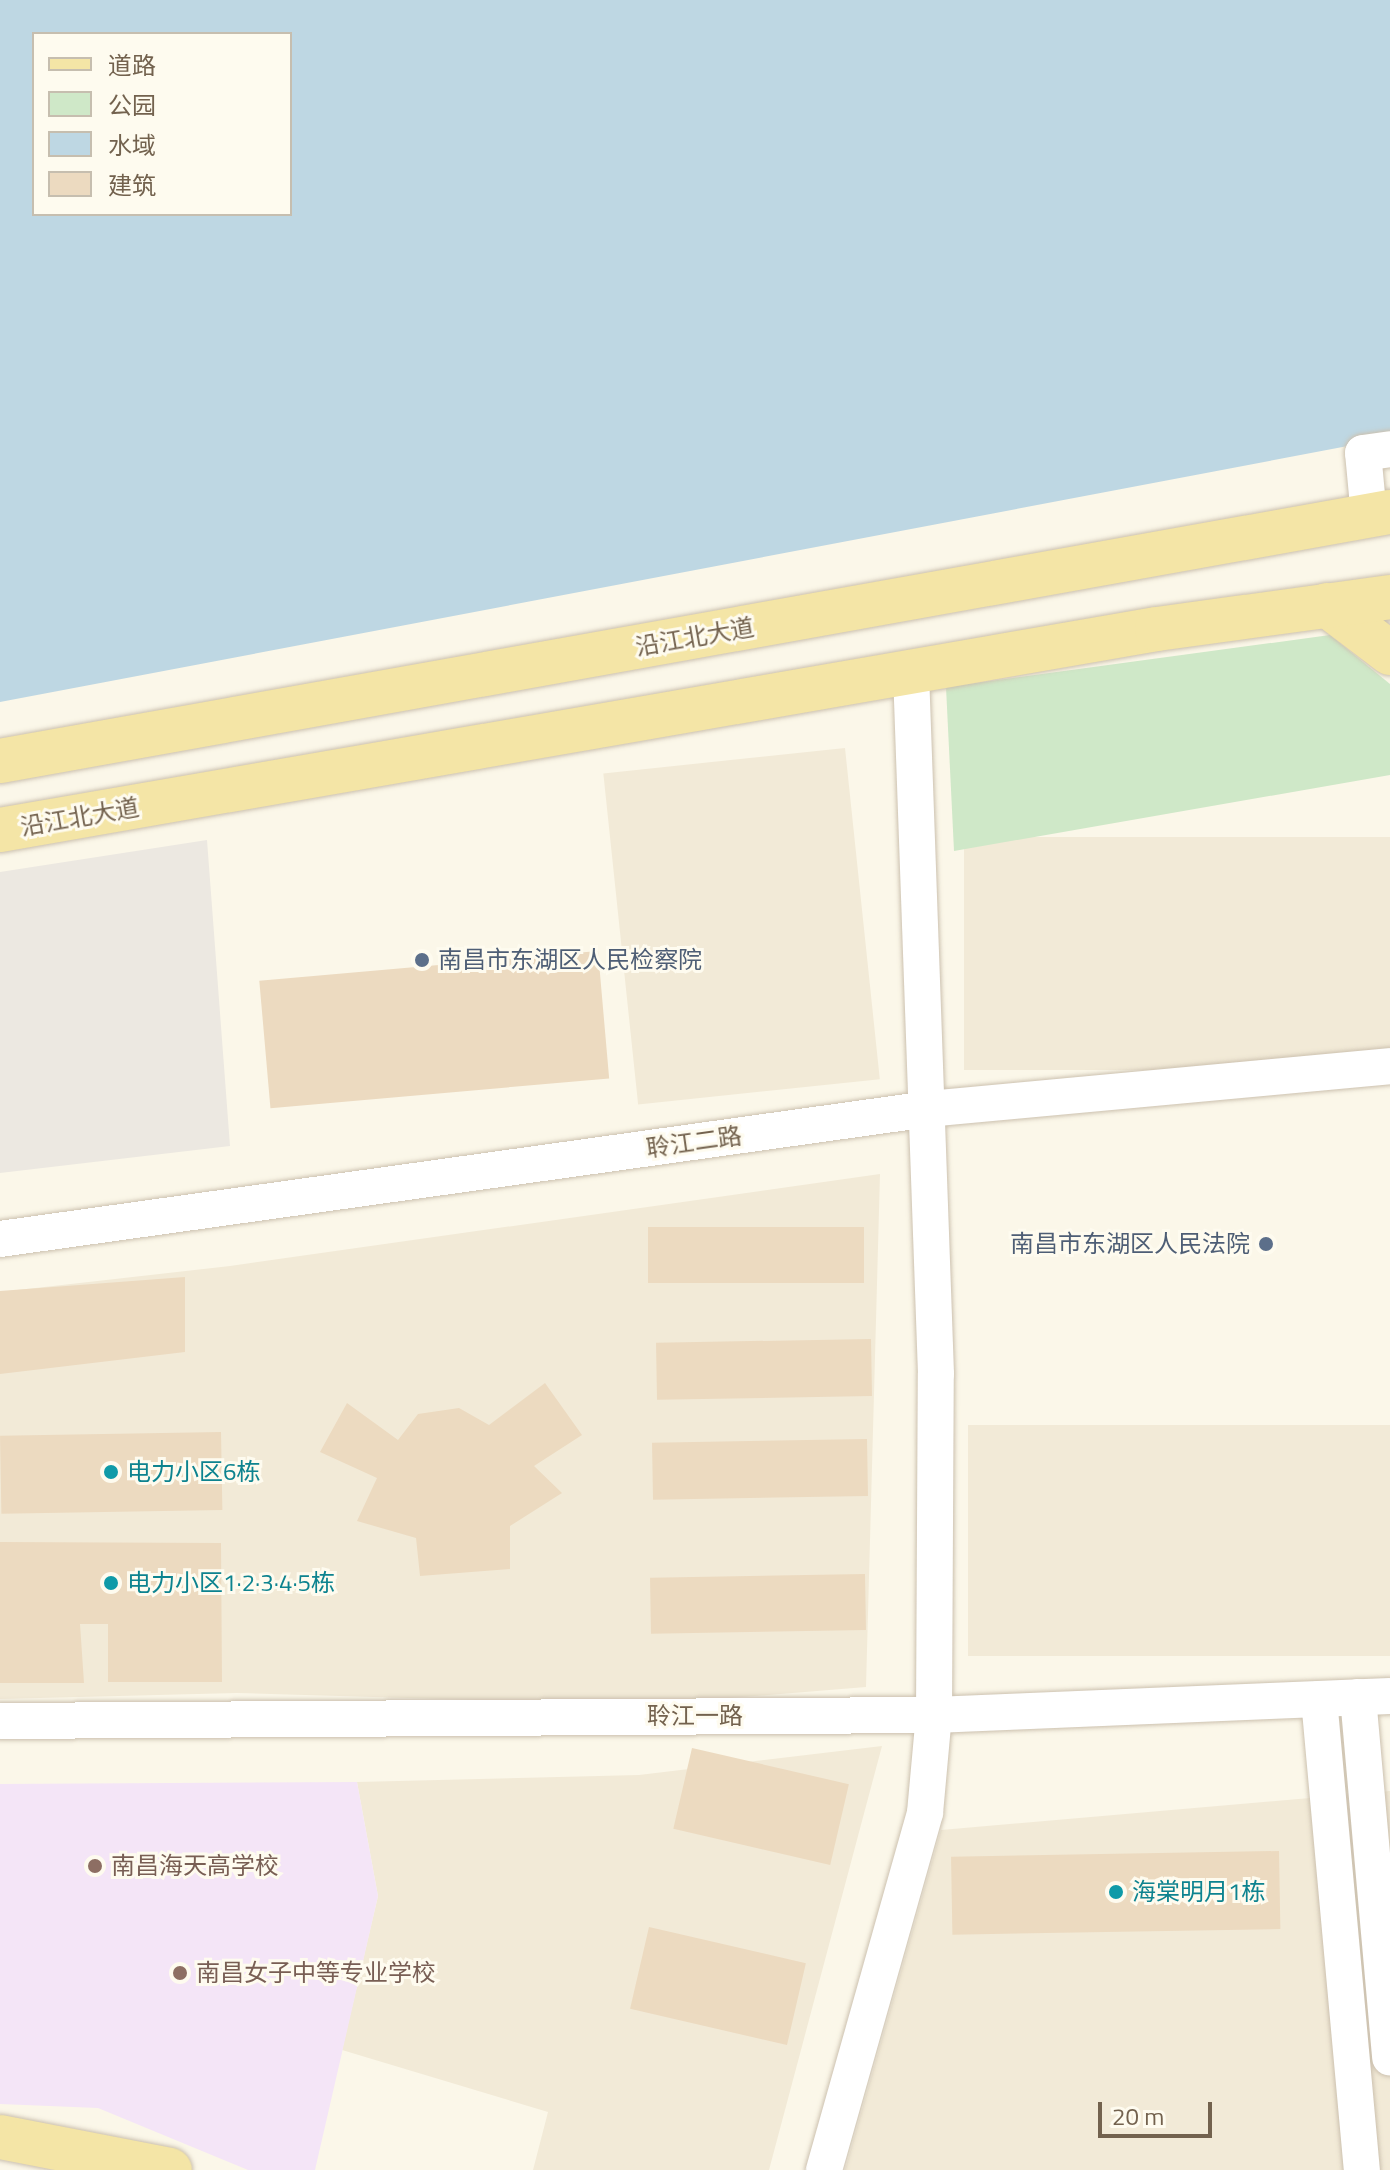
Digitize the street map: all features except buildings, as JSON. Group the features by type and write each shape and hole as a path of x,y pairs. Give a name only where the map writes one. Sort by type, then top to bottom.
{"main road":[{"name":"沿江北大道","path":"0,761 1380,514"},
{"name":"沿江北大道","path":"0,830 911,671 1390,597"},
{"path":"1327,605 1390,653"},
{"path":"0,2137 170,2170"}],"street":[{"path":"1380,514 1363,453 1390,449"},
{"path":"824,2170 925,1813 934,1715 936,1374 911,671"},
{"name":"聆江二路","path":"0,1239 928,1109 1390,1066"},
{"path":"1374,1696 1390,2058"},
{"name":"聆江一路","path":"0,1721 934,1715 1374,1696"},
{"path":"1319,1699 1362,2170"}],"shaded area":[{"path":"845,748 880,1079 638,1105 603,773"},
{"path":"964,837 1390,837 1390,1070 964,1070"},
{"path":"207,840 230,1146 0,1173 0,872"},
{"path":"880,1174 866,1687 643,1705 237,1693 0,1699 0,1292 230,1266"},
{"path":"968,1425 1390,1425 1390,1656 968,1656"},
{"path":"882,1746 769,2170 533,2170 548,2112 342,2050 378,1896 357,1782 639,1775"},
{"name":"南昌女子中等专业学校","path":"357,1782 378,1896 315,2170 248,2170 98,2108 0,2104 0,1784"},
{"path":"1390,1791 1390,2170 845,2170 941,1830"}],"green space":[{"path":"1330,635 1390,684 1390,775 954,851 946,687"}],"water":[{"path":"0,0 1390,0 1390,438 0,702"}],"place":[{"name":"南昌市东湖区人民检察院","path":"422,960"},
{"name":"南昌市东湖区人民法院","path":"1266,1244"},
{"name":"电力小区6栋","path":"111,1472"},
{"name":"电力小区1·2·3·4·5栋","path":"111,1583"},
{"name":"南昌海天高学校","path":"95,1866"},
{"name":"海棠明月1栋","path":"1116,1892"},
{"name":"南昌女子中等专业学校","path":"180,1973"}]}
